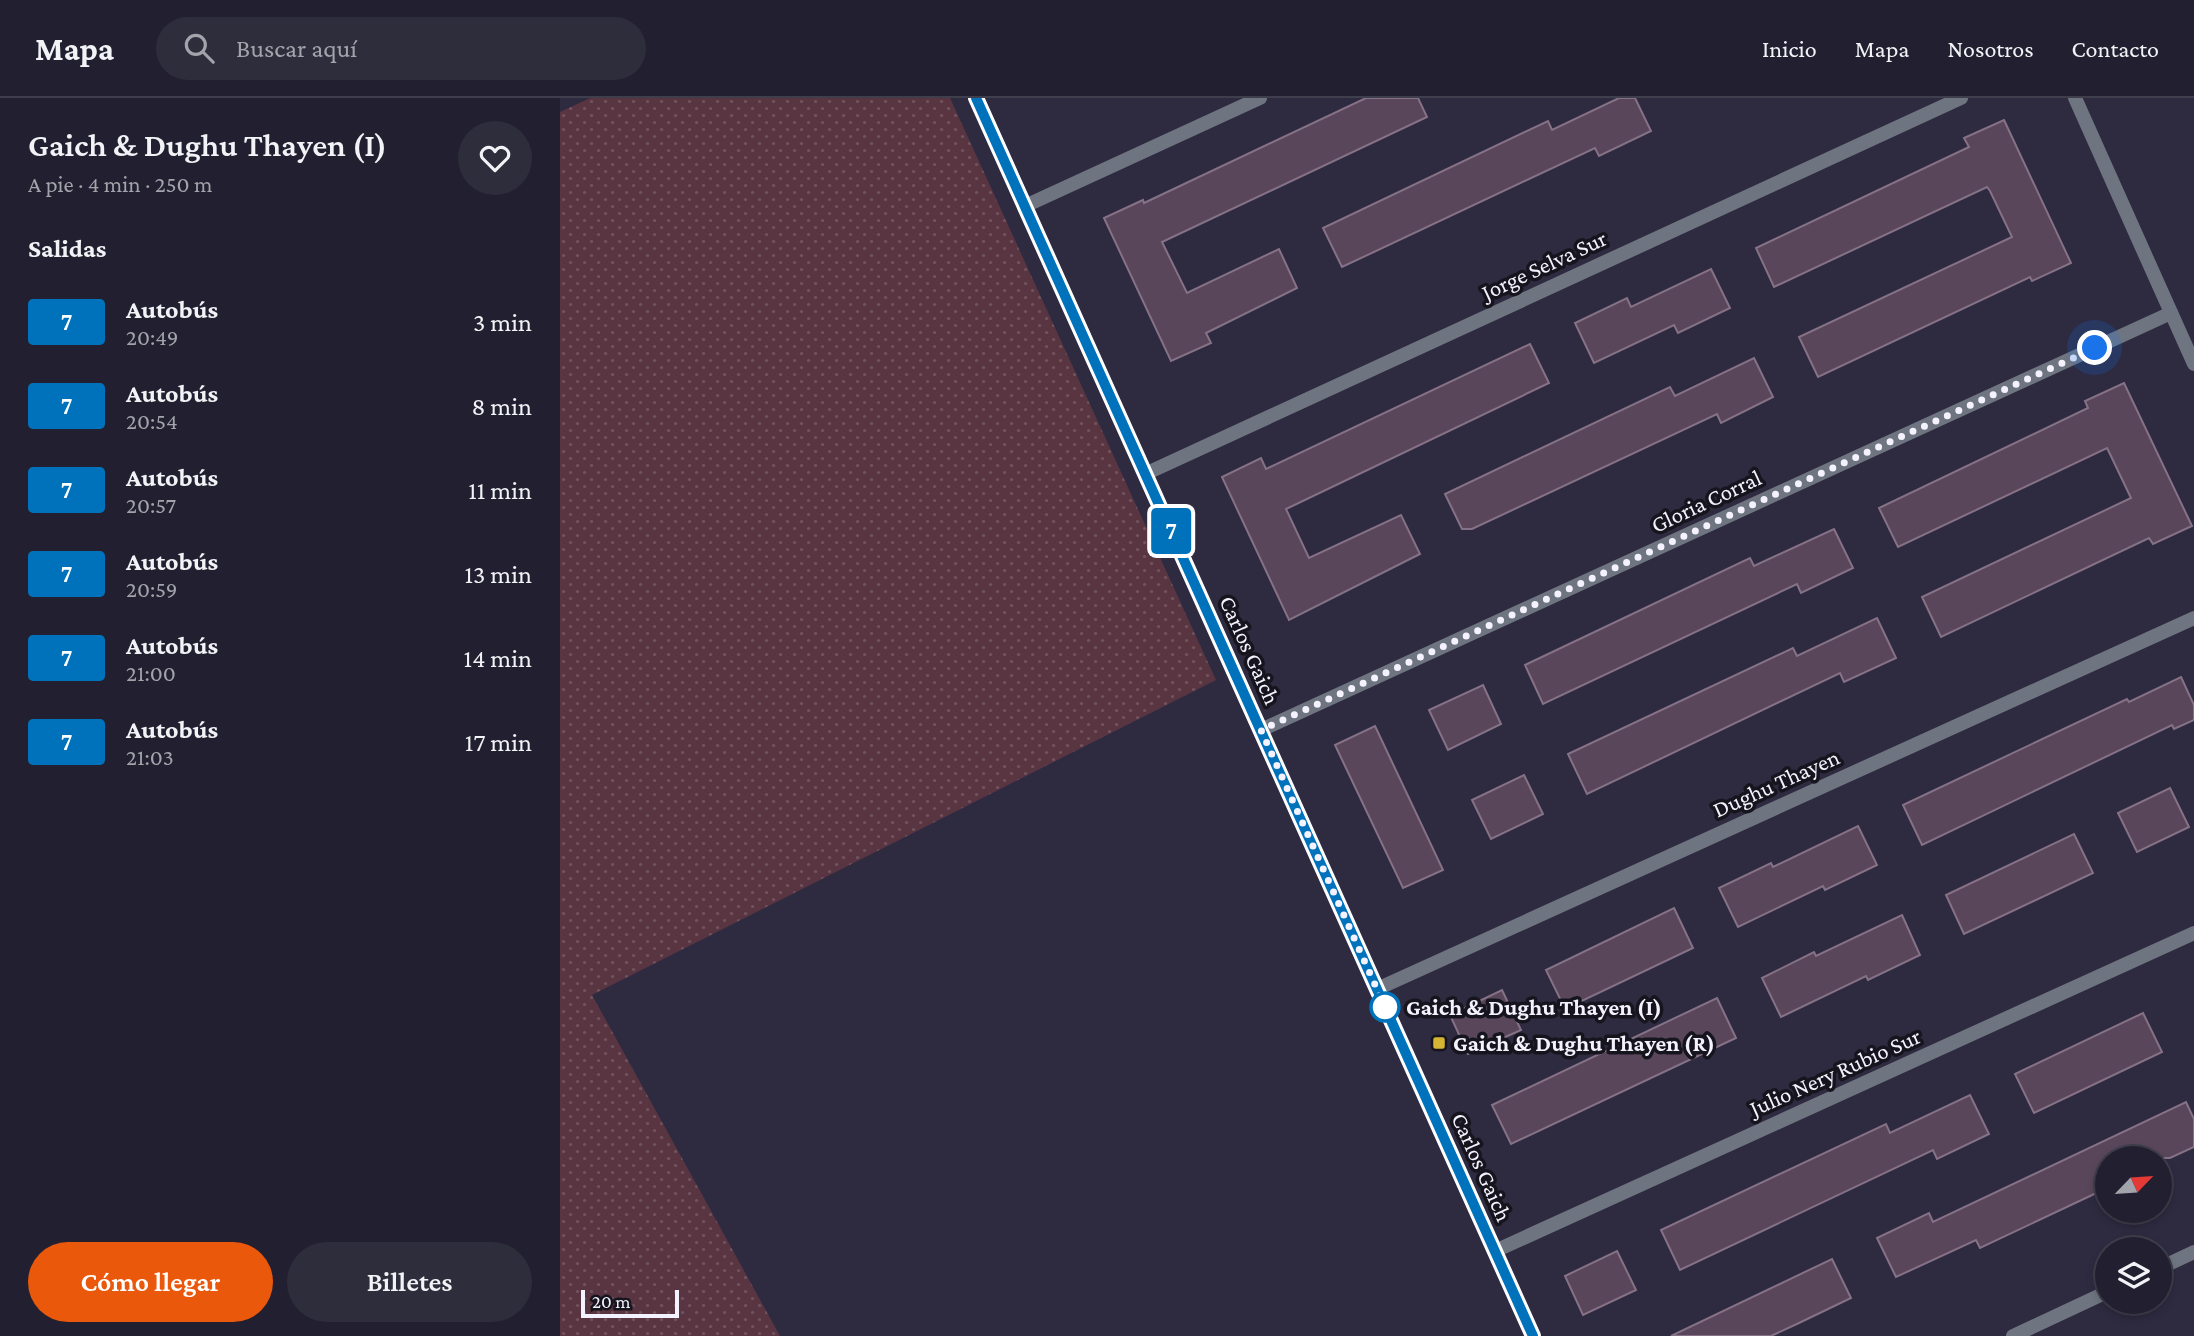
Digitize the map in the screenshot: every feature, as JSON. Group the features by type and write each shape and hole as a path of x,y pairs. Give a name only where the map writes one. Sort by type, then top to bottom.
{"street":[{"name":"Carlos Gaich","path":"976,98 1533,1336"},
{"path":"1025,206 1260,98"},
{"name":"Jorge Selva Sur","path":"1145,474 1961,98"},
{"path":"2075,98 2194,364"},
{"name":"Gloria Corral","path":"1261,730 2171,313"},
{"name":"Dughu Thayen","path":"1377,989 2194,618"},
{"name":"Julio Nery Rubio Sur","path":"1495,1251 2194,933"},
{"path":"2172,1262 2194,1252"},
{"path":"2013,1336 2095,1298"}],"shaded area":[{"path":"590,98 950,98 1216,680 592,995 780,1336 560,1336 560,112"}],"building":[{"path":"1366,98 1418,98 1427,117 1162,242 1187,293 1279,249 1297,288 1206,333 1211,343 1171,361 1104,218 1143,200 1144,203"},
{"path":"1619,98 1635,98 1651,131 1599,156 1595,148 1342,267 1323,228 1548,121 1552,130"},
{"path":"2004,120 2071,263 2032,281 2030,277 1818,377 1799,337 2012,237 1990,191 1987,187 1774,287 1756,248 1969,147 1964,138"},
{"path":"1711,269 1730,308 1678,333 1674,325 1594,363 1575,323 1627,298 1631,307"},
{"path":"1530,344 1549,383 1286,509 1309,558 1401,515 1420,554 1289,620 1222,477 1261,458 1266,469"},
{"path":"1754,358 1773,397 1721,423 1717,414 1472,529 1462,529 1445,494 1670,387 1675,396"},
{"path":"2124,383 2192,526 2153,544 2149,538 1941,637 1922,597 2131,498 2110,454 2107,448 1898,547 1879,508 2088,408 2085,401"},
{"path":"1834,529 1853,568 1801,593 1797,584 1543,704 1525,665 1750,558 1754,566"},
{"path":"1877,618 1896,658 1844,682 1840,673 1587,794 1568,754 1793,648 1797,656"},
{"path":"2181,677 2194,705 2194,720 2174,729 2172,725 1922,845 1903,805 2127,699 2129,702"},
{"path":"1483,685 1501,724 1448,750 1429,710"},
{"path":"1375,726 1443,870 1403,888 1335,745"},
{"path":"1524,775 1543,814 1491,839 1472,800"},
{"path":"2170,788 2189,827 2137,852 2118,813"},
{"path":"1858,826 1877,865 1825,890 1823,886 1738,927 1719,888 1771,863 1773,867"},
{"path":"2074,834 2093,873 1964,934 1946,895"},
{"path":"1674,908 1693,948 1565,1009 1546,970"},
{"path":"1902,915 1920,955 1868,980 1866,976 1781,1017 1762,978 1814,952 1816,956"},
{"path":"1502,990 1521,1030 1468,1054 1450,1015"},
{"path":"1717,998 1736,1038 1511,1144 1492,1105"},
{"path":"2143,1013 2162,1052 2034,1113 2015,1074"},
{"path":"1970,1095 1989,1134 1937,1159 1933,1150 1680,1270 1661,1230 1886,1124 1890,1133"},
{"path":"2186,1102 2194,1119 2194,1147 2172,1157 2172,1146 2095,1146 2095,1194 1980,1248 1976,1240 1896,1277 1877,1238 1929,1213 1933,1222"},
{"path":"1617,1251 1636,1290 1583,1315 1565,1276"},
{"path":"1832,1259 1851,1298 1799,1323 1771,1336 1671,1336"}],"bus line":[{"name":"7","path":"976,98 1533,1336"}],"place":[{"name":"Gaich & Dughu Thayen (I)","path":"1385,1007"},
{"name":"Gaich & Dughu Thayen (R)","path":"1439,1043"}],"route":[{"path":"1385,1007 1261,730 2095,348"}]}
